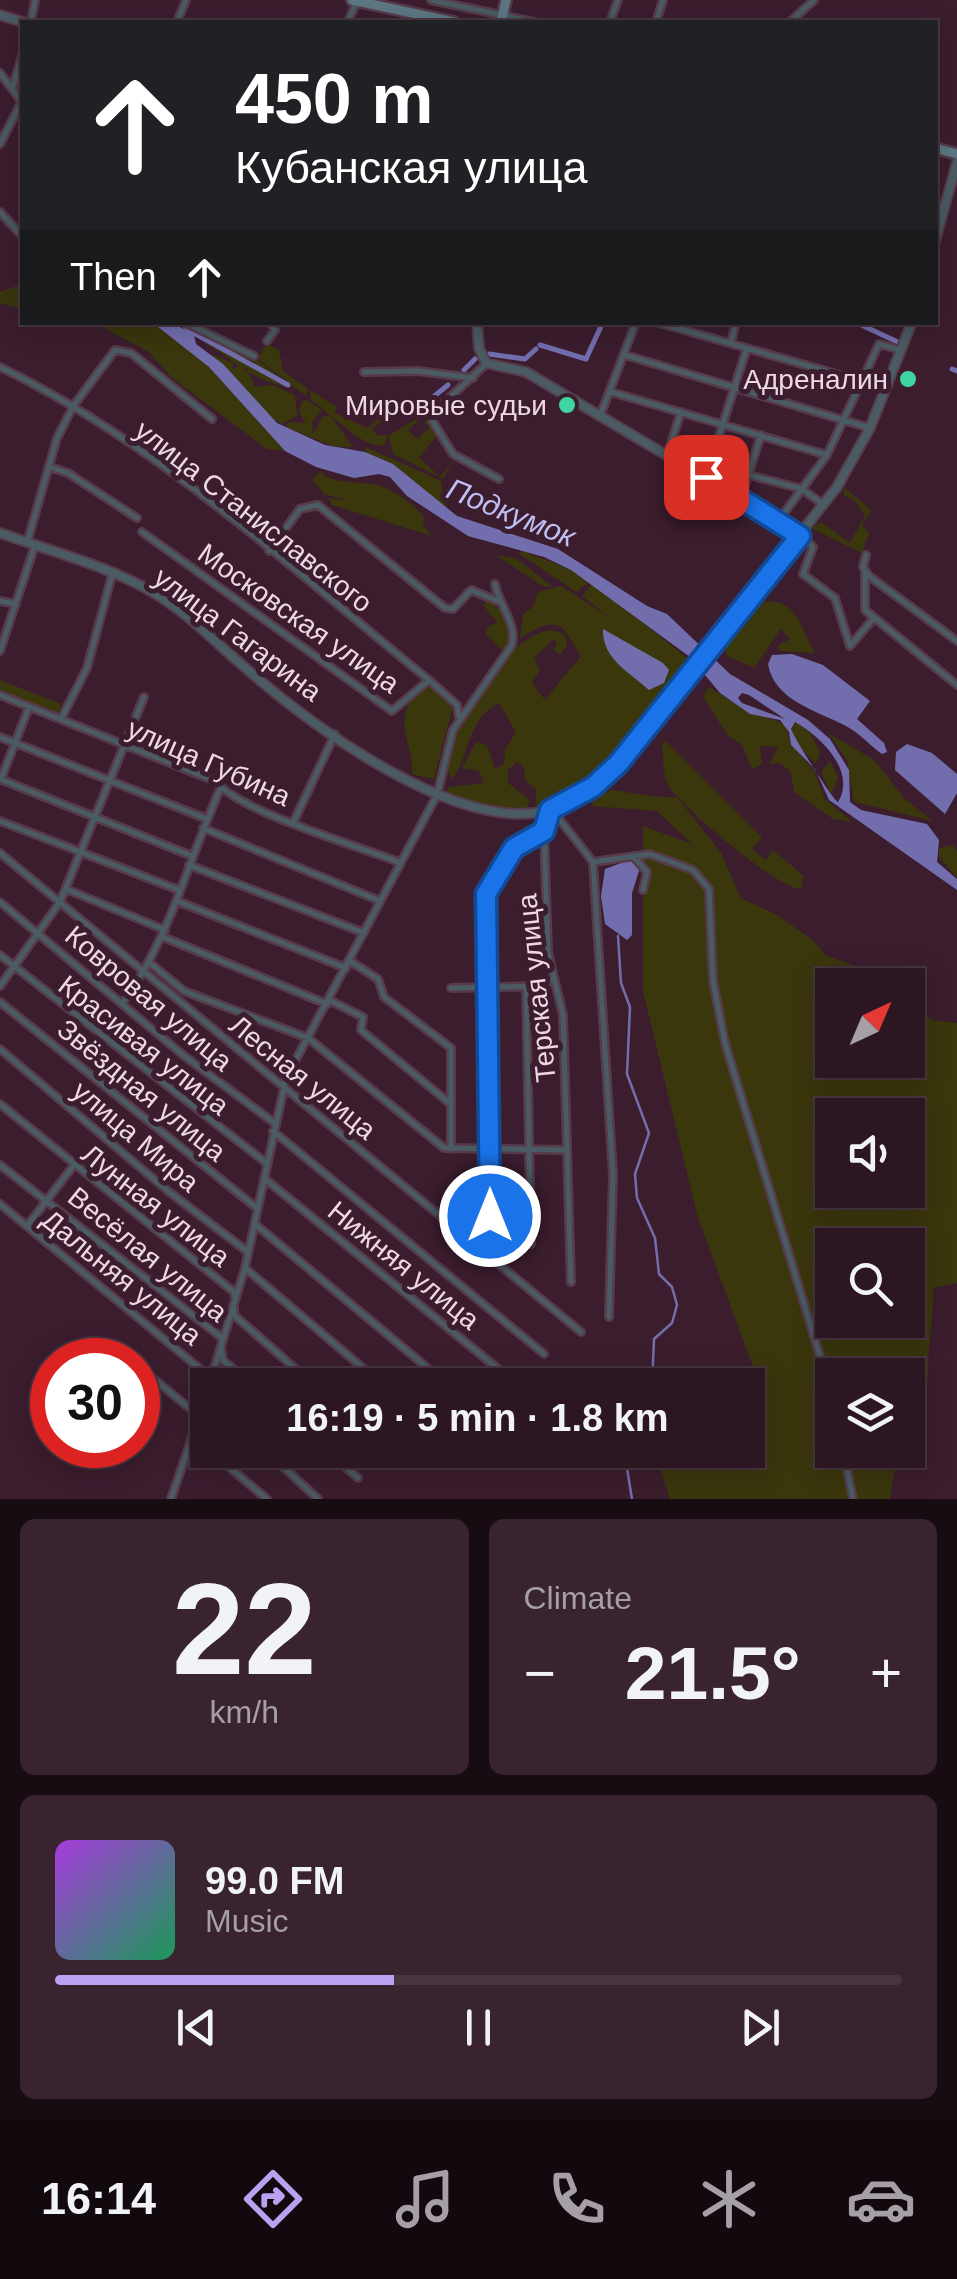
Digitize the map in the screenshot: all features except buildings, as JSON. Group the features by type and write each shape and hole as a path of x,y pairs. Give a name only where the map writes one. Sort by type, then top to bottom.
{"main road":[{"path":"355,0 445,20"},
{"path":"502,19 506,0"}],"street":[{"path":"431,0 502,19"},
{"path":"792,20 814,0"},
{"path":"13,88 20,63"},
{"path":"0,73 20,98"},
{"path":"0,144 20,105"},
{"path":"938,230 957,162"},
{"path":"0,212 20,234"},
{"path":"190,325 254,356"},
{"path":"267,341 275,330 272,325"},
{"path":"477,325 479,348 486,363"},
{"path":"600,416 635,325"},
{"path":"666,325 864,382"},
{"path":"731,344 735,325"},
{"path":"609,1317 613,1175 593,862 551,810 593,787 618,764 824,505 870,428 911,325"},
{"path":"779,520 827,454 880,344 904,348"},
{"path":"706,477 747,348"},
{"path":"0,651 16,604 57,438 74,404 115,350 123,351 212,419"},
{"path":"624,355 870,428"},
{"path":"486,363 437,408 433,422 453,454 500,479"},
{"path":"486,363 520,369 779,520 797,540 813,547 802,574 835,598 850,646 874,620"},
{"name":"улица Станиславского","path":"0,367 74,404 269,551 457,705 458,720"},
{"path":"364,372 418,371 473,378"},
{"path":"610,392 827,454"},
{"path":"667,454 682,412"},
{"path":"742,498 761,435"},
{"path":"50,467 68,473 137,518"},
{"path":"749,475 802,489 824,505"},
{"path":"269,551 300,509 318,505 446,608 453,609 471,590 498,602"},
{"name":"улица Гагарина","path":"0,532 155,593 256,678 336,734 437,796 506,814 551,810"},
{"name":"Московская улица","path":"142,532 392,711 429,680"},
{"path":"866,554 865,610 957,686"},
{"path":"865,572 957,640"},
{"path":"61,720 87,668 112,575"},
{"path":"215,1368 245,1268 284,1086 437,796 458,720 512,645 514,630 498,602 495,584"},
{"path":"0,601 16,604"},
{"name":"улица Губина","path":"0,696 215,781 226,795 402,863"},
{"path":"0,986 60,902 144,697"},
{"path":"29,707 0,780 192,856"},
{"path":"294,821 336,734"},
{"path":"0,737 206,819"},
{"path":"122,1004 145,973 164,933 221,788"},
{"name":"Терская улица","path":"551,810 544,831 552,980 562,996 571,1282"},
{"path":"0,822 180,891"},
{"path":"204,828 380,901"},
{"path":"483,1248 490,1236 484,899 514,848 544,831"},
{"name":"Лесная улица","path":"0,853 581,1332"},
{"path":"593,862 650,854 700,874 709,889 716,1004 734,1078 820,1358"},
{"path":"634,856 647,872 644,890"},
{"path":"189,865 364,933"},
{"path":"66,889 363,1017 362,1030 448,1102"},
{"path":"177,901 348,964 378,979 384,997 451,1048 451,1150"},
{"name":"Ковровая улица","path":"0,902 544,1354"},
{"name":"Красивая улица","path":"0,954 266,1162"},
{"path":"150,963 184,991 308,1038 451,1150 567,1150"},
{"path":"451,988 546,985 552,980"},
{"path":"526,986 531,1244"},
{"name":"Звёздная улица","path":"0,1002 258,1209"},
{"name":"улица Мира","path":"0,1049 168,1191 248,1252"},
{"name":"Лунная улица","path":"0,1104 234,1292 234,1315 295,1368"},
{"name":"Весёлая улица","path":"0,1165 217,1330 223,1360 232,1368"},
{"path":"27,1226 74,1166"},
{"name":"Нижняя улица","path":"264,1178 497,1368"},
{"name":"Дальняя улица","path":"0,1204 190,1368"},
{"path":"255,1224 428,1368"},
{"path":"245,1268 363,1368"},
{"path":"160,1384 190,1409"},
{"path":"171,1499 190,1445"},
{"path":"230,1468 267,1499"},
{"path":"284,1468 318,1499"},
{"path":"347,1468 358,1478"},
{"path":"847,1468 853,1499"}],"shaded area":[{"path":"20,285 20,308 0,303 0,292"},
{"path":"99,325 156,325 209,367 285,451 267,449 171,377 149,352"},
{"path":"156,325 176,325 186,330 181,325 198,335 194,335 196,344 223,364 277,423 325,445 365,452 393,464 457,516 558,549 647,606 667,614 730,674 808,720 830,739 849,770 850,802 861,810 927,824 939,840 937,862 957,879 957,890 829,800 817,773 838,802 843,778 825,745 805,728 795,722 791,729 813,767 791,745 789,732 780,720 750,714 720,693 690,657 571,570 544,557 468,536 407,496 390,477 379,474 354,478 316,467 285,451 209,367","holes":["742,693 785,719 738,698"]},
{"path":"206,336 248,354 252,358 250,366 255,358 292,387 269,382 248,371 207,344 204,340 228,352"},
{"path":"267,344 279,350 283,371 308,389 306,396 257,358"},
{"path":"210,354 234,363 232,369 247,369 255,387 272,385 295,395 297,416 282,424 271,417"},
{"path":"310,390 337,407 335,413 368,428 385,412 387,415 372,430 378,436 387,434 385,445 367,442 347,429 311,400"},
{"path":"302,401 322,410 312,422 313,434 322,417 330,415 353,447 332,446 285,427 289,422 306,423 299,412"},
{"path":"428,412 408,430 418,439 430,427 424,422 431,418 436,437 419,457 440,477 454,460 443,479 393,454 388,436"},
{"path":"366,447 441,481 447,510 393,464 365,452"},
{"path":"320,471 333,479 375,485 394,493 424,516 423,525 432,536 332,505 328,498 350,501 324,494 312,480"},
{"path":"844,487 871,510 862,525 869,533 862,553 811,528 821,522 850,543 865,515 854,500 844,496"},
{"path":"522,551 575,571 588,583 576,592 518,553"},
{"path":"496,555 517,559 552,586 544,587"},
{"path":"592,583 691,661 684,676 622,758 582,791 536,806 536,789 525,780 524,768 517,761 508,771 508,783 530,800 527,809 494,809 446,794 449,787 484,783 479,771 462,768 476,742 487,745 495,769 504,764 505,750 516,732 499,703 481,718 452,779 446,766 460,721 506,658 538,633 553,631 566,637 567,646 560,654 553,650 557,643 554,639 534,658 540,670 532,683 545,700 581,656 558,626 544,626 520,638 523,614 533,607 538,592 561,586 612,619 582,596"},
{"path":"755,596 746,619 764,602 784,605 797,617 815,653 780,651 777,646 790,639 781,629 754,668 727,656 722,643"},
{"path":"487,600 508,623 510,638 504,652 486,635 487,628 497,622 483,605"},
{"path":"603,629 663,663 669,670 664,683 649,690 625,671 607,649"},
{"path":"792,654 823,665 870,701 857,719 884,743 887,752 882,754 849,728 797,702 778,687 768,664 772,655"},
{"path":"0,680 61,704 57,716 0,693"},
{"path":"421,687 434,688 453,706 434,779 412,774 405,730 406,711"},
{"path":"709,687 740,707 786,725 791,745 813,769 825,799 852,822 833,819 794,792 791,772 780,763 769,764 778,747 760,746 762,764 752,769 742,745 727,735 703,696"},
{"path":"795,722 810,732 820,752 816,764 797,744 791,729"},
{"path":"828,733 874,760 905,799 933,821 854,802 847,760"},
{"path":"665,740 762,837 752,849 766,860 773,850 804,876 801,888 790,886 752,862 674,793 665,774"},
{"path":"907,744 932,753 957,774 957,793 945,814 895,770 896,752"},
{"path":"830,761 838,778 831,794 821,772"},
{"path":"612,790 677,797 721,853 741,898 777,915 813,940 825,955 860,968 815,968 815,1078 925,1078 925,1012 931,1020 957,1023 957,1283 933,1288 928,1381 925,1385 925,1358 815,1358 815,1468 895,1468 890,1499 670,1499 660,1468 765,1468 765,1368 754,1368 698,1218 643,991 643,826 692,844 657,811 592,806 594,797"},
{"path":"952,845 957,850 957,878 939,857 939,848"},
{"path":"629,860 640,868 632,893 632,935 627,940 605,924 601,896 605,869"}],"waterway":[{"path":"540,345 586,359 602,325"},
{"path":"861,325 902,344"},
{"path":"192,332 288,385"},
{"path":"489,354 525,359 536,349"},
{"path":"464,370 475,359"},
{"path":"952,369 957,371"},
{"path":"427,402 448,385"},
{"path":"618,936 621,983 630,1007 627,1074 649,1133 635,1174 637,1198 655,1238 659,1274 672,1287 677,1305 672,1323 654,1339 653,1368"},
{"path":"627,1468 632,1499"}],"place":[{"name":"Адреналин","path":"908,379"},
{"name":"Мировые судьи","path":"567,405"}],"route":[{"path":"490,1216 486,894 514,848 544,831 550,810 571,802 618,764 800,536 706,477"}],"water label":[{"name":"Подкумок","path":"511,513"}]}
